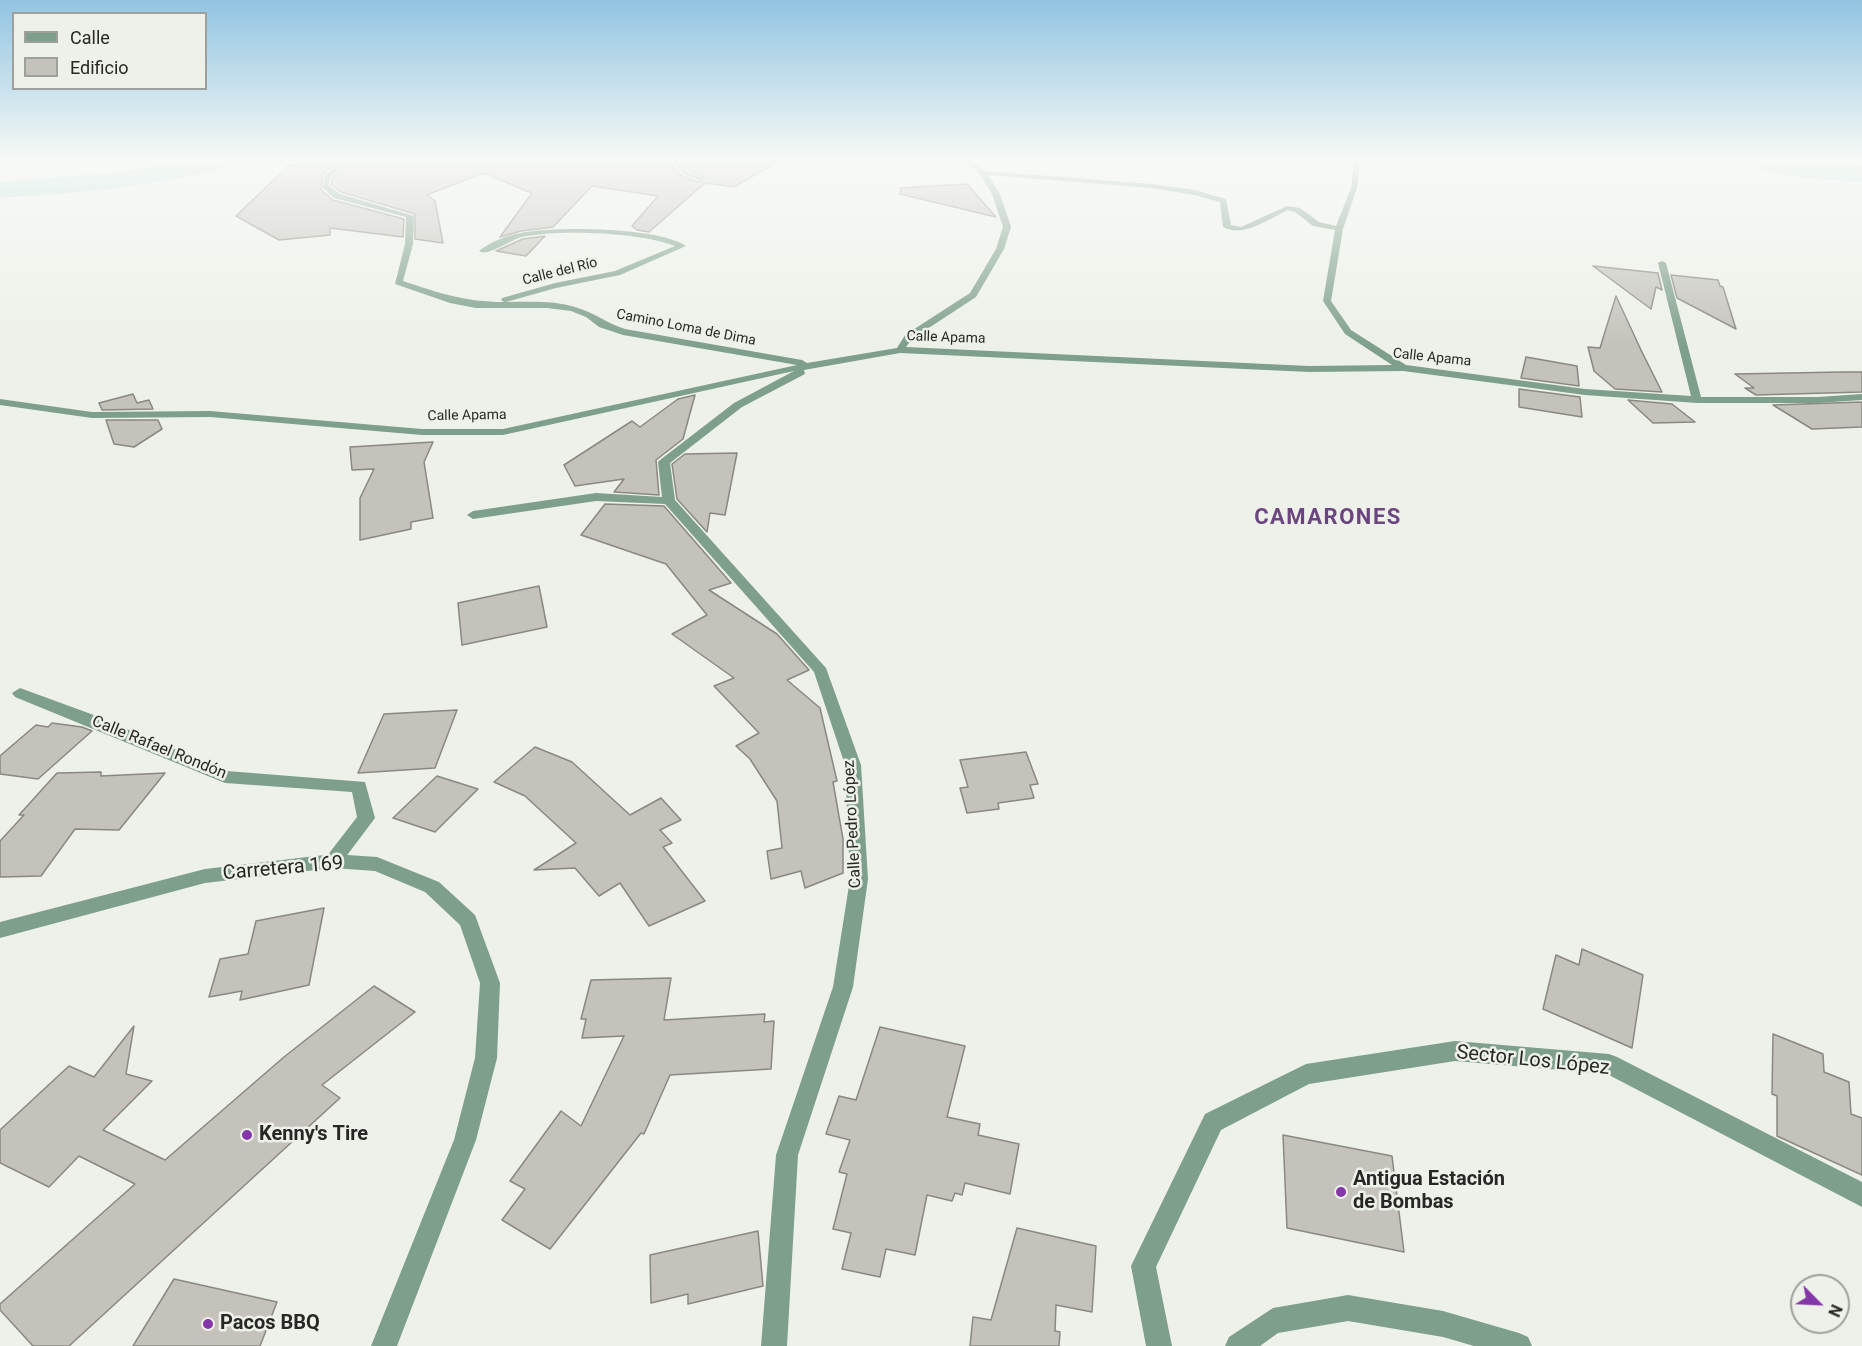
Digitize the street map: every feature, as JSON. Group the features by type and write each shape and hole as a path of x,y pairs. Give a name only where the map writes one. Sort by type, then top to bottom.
{"street":[{"name":"Camino Loma de Dima","path":"410,222 409,244 398,282 453,301 488,305 547,305 573,309 589,315 602,326 623,332 814,365"},
{"path":"900,350 908,337 973,295 1000,249 1007,227 1005,222"},
{"path":"1226,222 1227,227 1242,229 1257,222"},
{"path":"1313,222 1339,229"},
{"path":"1341,222 1327,301 1348,332 1403,368"},
{"name":"Calle del Río","path":"483,251 521,235 553,231 650,237 673,240 682,246 617,273 555,286 488,305"},
{"path":"1662,263 1697,400"},
{"name":"Calle Apama","path":"0,402 92,415 210,414 422,432 503,432 757,375 900,350 1309,369 1403,368 1586,392 1697,400 1818,400 1862,397"},
{"path":"473,515 596,497 669,501 664,462 738,405 814,365"},
{"name":"Calle Pedro López","path":"669,501 820,671 853,765 859,879 843,987 787,1155 774,1346"},
{"name":"Calle Rafael Rondón","path":"20,693 225,777 359,786 366,818 333,861"},
{"name":"Carretera 169","path":"0,930 206,876 333,861 377,864 432,887 468,921 490,983 486,1058 465,1140 384,1346"},
{"name":"Sector Los López","path":"1159,1346 1143,1266 1213,1122 1306,1074 1455,1051 1609,1064 1862,1196"},
{"path":"1238,1346 1273,1321 1348,1308 1443,1324 1519,1346"}],"building":[{"path":"246,222 404,222 403,237 330,228 330,235 279,240"},
{"path":"415,222 439,222 443,243 415,239"},
{"path":"511,222 558,222 553,227 521,231 500,237"},
{"path":"636,222 661,222 649,232 637,230 632,226"},
{"path":"545,236 526,256 496,251 523,239"},
{"path":"1593,266 1658,273 1662,290 1656,287 1651,309"},
{"path":"1671,275 1718,280 1720,286 1723,287 1736,329 1677,298"},
{"path":"1616,296 1662,392 1615,389 1594,371 1588,347 1600,348"},
{"path":"1526,357 1577,366 1579,386 1521,378"},
{"path":"1862,372 1862,392 1756,395 1745,388 1754,388 1735,374"},
{"path":"1519,389 1580,397 1582,417 1519,407"},
{"path":"133,394 137,403 149,400 153,409 102,410 99,403"},
{"path":"695,395 683,439 656,460 659,495 614,492 624,479 575,486 564,465 632,421 640,427 678,399"},
{"path":"1628,400 1672,404 1695,422 1653,423"},
{"path":"1862,402 1862,427 1812,429 1773,405"},
{"path":"106,420 158,420 162,429 134,447 114,444"},
{"path":"433,442 424,462 433,518 411,522 411,529 360,540 360,498 374,469 352,470 350,447"},
{"path":"737,453 725,515 710,513 707,532 677,499 672,464 685,454"},
{"path":"605,504 664,506 731,583 709,590 777,634 809,670 787,680 820,708 837,781 833,782 843,839 843,873 805,888 801,871 771,879 767,851 782,848 777,801 750,759 736,746 759,733 714,686 734,678 672,634 707,615 666,564 581,535"},
{"path":"539,586 547,627 462,645 458,603"},
{"path":"457,710 435,768 358,773 384,714"},
{"path":"52,723 82,727 92,731 38,779 0,774 0,756 36,725 48,727"},
{"path":"535,747 572,762 630,815 661,798 681,820 660,830 672,843 663,847 705,901 649,926 620,883 599,896 575,868 534,870 576,843 525,796 494,782"},
{"path":"1026,752 1038,784 1030,785 1034,798 998,803 999,809 967,813 960,788 968,787 960,760"},
{"path":"101,772 101,776 165,773 119,830 75,829 41,876 0,877 0,841 24,815 19,815 57,773"},
{"path":"437,776 478,789 435,832 393,818"},
{"path":"324,908 309,985 240,1000 242,991 209,997 220,959 248,954 256,921"},
{"path":"1582,949 1643,975 1632,1048 1543,1009 1556,955 1579,965"},
{"path":"671,978 664,1020 765,1014 764,1022 774,1021 771,1069 670,1075 644,1134 641,1133 550,1249 502,1220 525,1189 510,1181 561,1111 581,1126 624,1036 582,1038 586,1019 581,1019 591,980"},
{"path":"374,986 415,1012 322,1085 340,1098 69,1346 33,1346 0,1310 0,1304 135,1184 79,1156 49,1187 0,1163 0,1130 69,1066 94,1077 134,1026 126,1074 152,1081 103,1130 165,1160 284,1057"},
{"path":"880,1027 965,1046 947,1117 980,1124 978,1135 1019,1144 1010,1194 965,1183 962,1195 955,1193 952,1201 927,1195 915,1255 886,1249 880,1277 842,1269 851,1233 833,1229 847,1174 839,1172 850,1140 826,1134 839,1096 856,1100"},
{"path":"1773,1034 1823,1054 1824,1072 1849,1082 1851,1114 1862,1118 1862,1175 1777,1136 1777,1096 1772,1094"},
{"name":"Antigua Estación de Bombas","path":"1283,1135 1392,1156 1404,1252 1287,1228"},
{"path":"1017,1228 1096,1246 1092,1312 1056,1305 1055,1331 1060,1332 1059,1346 970,1346 973,1317 991,1320"},
{"path":"758,1231 763,1286 688,1304 688,1294 651,1303 650,1255"},
{"name":"Pacos BBQ","path":"174,1279 277,1302 260,1346 133,1346"}],"place":[{"name":"Kenny's Tire","path":"247,1135"},
{"name":"Antigua Estación de Bombas","path":"1341,1192"},
{"name":"Pacos BBQ","path":"208,1324"}],"district":[{"name":"CAMARONES","path":"1328,518"}]}
